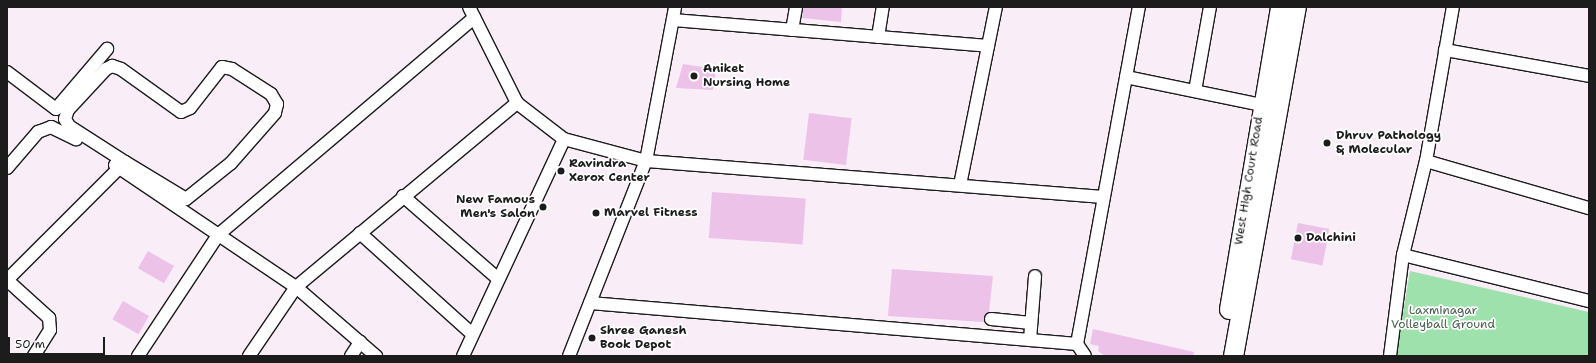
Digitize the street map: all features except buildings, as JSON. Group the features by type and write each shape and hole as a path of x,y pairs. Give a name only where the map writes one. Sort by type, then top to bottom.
{"main road":[{"name":"West High Court Road","path":"1221,356 1261,105 1280,7"},
{"path":"1233,356 1296,7"}],"street":[{"path":"469,7 517,103 564,139 646,161 1104,196"},
{"path":"569,356 646,161 675,7"},
{"path":"792,30 796,7"},
{"path":"878,37 882,7"},
{"path":"960,185 996,7"},
{"path":"1085,356 1077,344 1139,7"},
{"path":"1195,91 1210,7"},
{"path":"1390,356 1403,255 1426,161 1453,7"},
{"path":"138,356 218,235 474,18"},
{"path":"672,20 988,46"},
{"path":"7,72 56,109 107,49"},
{"path":"1445,50 1589,76"},
{"path":"175,199 186,199 231,163 275,113 278,104 271,94 232,69 222,67 190,108 181,112 112,66 68,110 65,119 69,126 123,165 175,199 218,235 296,287 376,356"},
{"path":"1126,77 1261,105"},
{"path":"249,356 296,287 403,196 517,103"},
{"path":"7,168 38,132 51,126 66,132 123,165"},
{"path":"463,356 564,139"},
{"path":"1426,161 1589,208"},
{"path":"34,356 50,330 49,318 7,280 123,165"},
{"path":"403,196 498,279"},
{"path":"360,233 472,334"},
{"path":"1403,255 1589,301"},
{"path":"1030,340 1035,276"},
{"path":"590,303 1077,344"},
{"path":"991,319 1031,323"},
{"path":"351,356 360,342"}],"green space":[{"name":"Laxminagar Volleyball Ground","path":"1410,271 1589,312 1589,356 1396,356"}],"place":[{"name":"Aniket Nursing Home","path":"694,76"},
{"name":"Dhruv Pathology & Molecular","path":"1327,143"},
{"name":"Ravindra Xerox Center","path":"561,171"},
{"name":"New Famous Men's Salon","path":"543,207"},
{"name":"Marvel Fitness","path":"596,213"},
{"name":"Dalchini","path":"1298,238"},
{"name":"Shree Ganesh Book Depot","path":"592,338"}]}
